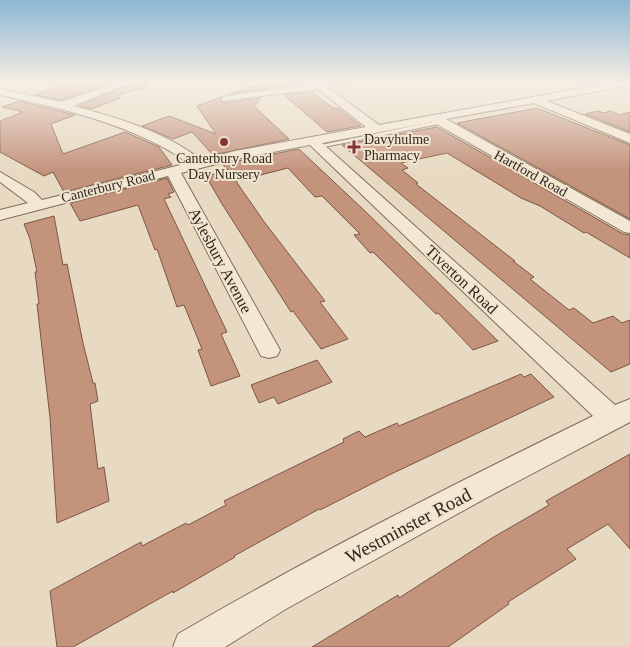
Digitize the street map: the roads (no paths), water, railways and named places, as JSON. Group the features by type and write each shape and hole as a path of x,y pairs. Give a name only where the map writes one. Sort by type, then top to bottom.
{"street":[{"path":"83,112 154,138 187,155 198,164"},
{"path":"355,112 375,128"},
{"name":"Canterbury Road","path":"0,214 198,164 315,143 375,128 437,120 473,112"},
{"path":"566,112 630,139"},
{"name":"Hartford Road","path":"437,120 630,228"},
{"name":"Tiverton Road","path":"315,143 622,414"},
{"name":"Aylesbury Avenue","path":"172,170 269,350"},
{"path":"0,176 29,195 37,204"},
{"name":"Westminster Road","path":"190,647 274,597 458,497 622,414"}],"lane":[{"path":"315,143 437,120"}],"place":[{"name":"Canterbury Road Day Nursery","path":"224,142"},
{"name":"Davyhulme Pharmacy","path":"354,147"}]}
